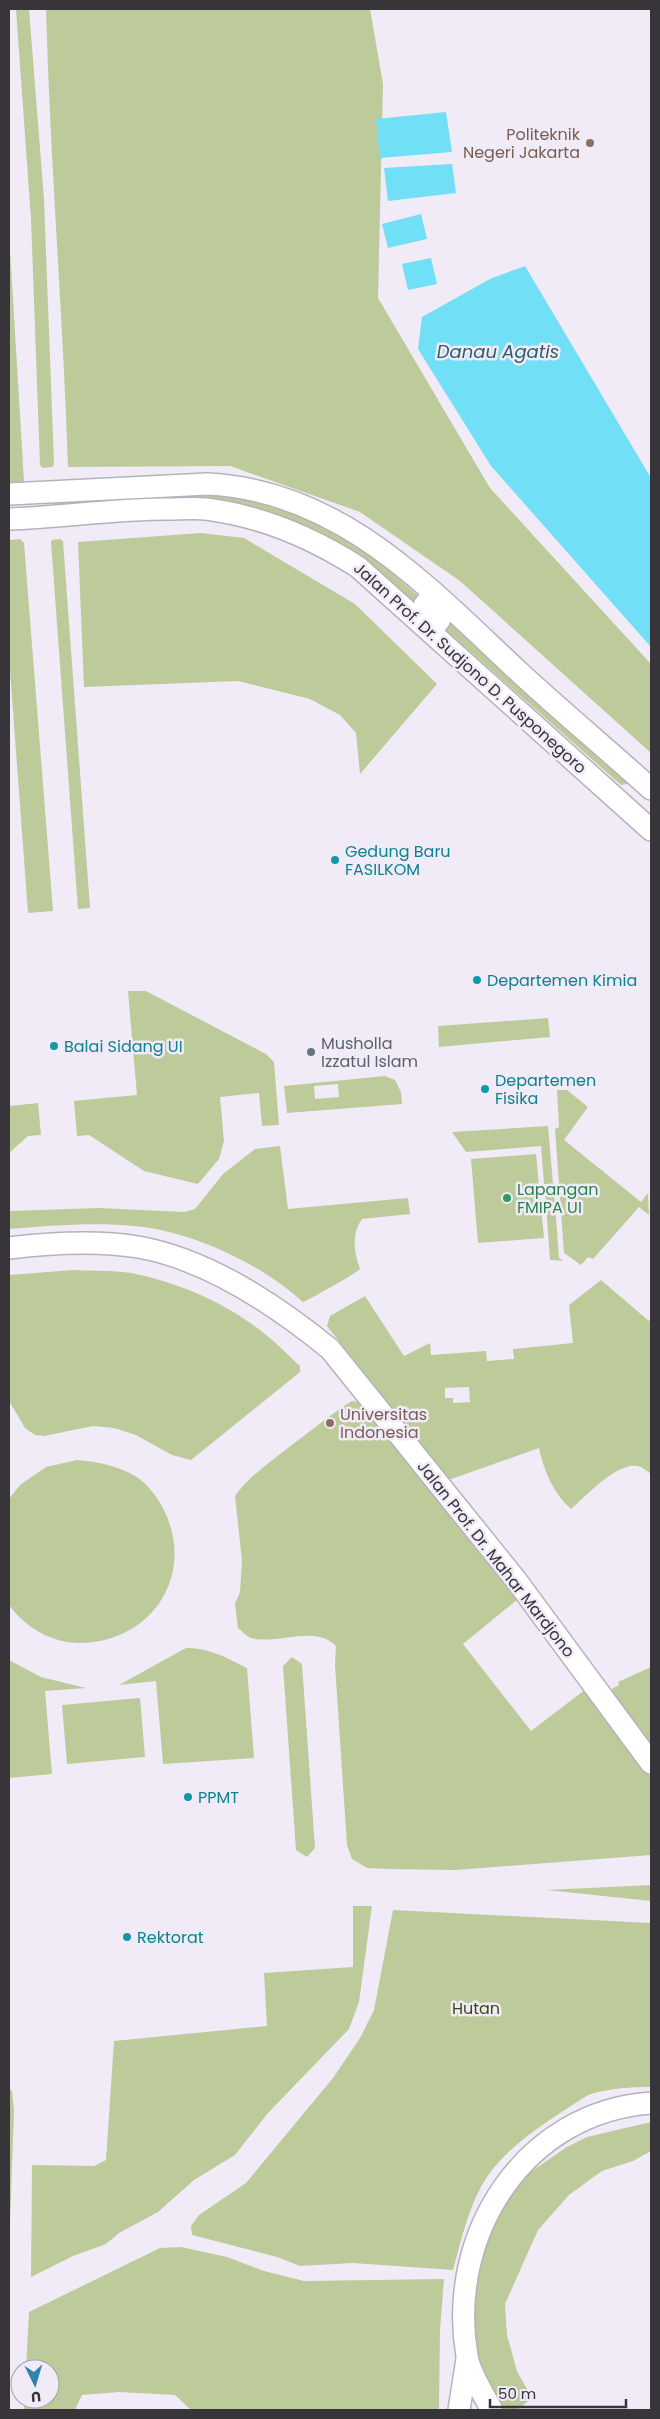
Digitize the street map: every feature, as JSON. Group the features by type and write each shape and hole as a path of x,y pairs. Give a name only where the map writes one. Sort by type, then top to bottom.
{"street":[{"name":"Jalan Prof. Dr. Sudjono D. Pusponegoro","path":"9,494 106,487 207,484 231,485 269,492 298,502 337,520 376,546 433,591 518,672 651,789"},
{"name":"Jalan Prof. Dr. Sudjono D. Pusponegoro","path":"9,519 144,509 196,509 254,518 290,530 324,546 358,567 651,830"},
{"path":"431,634 442,621 422,604 433,591"},
{"path":"630,811 651,789"},
{"name":"Jalan Prof. Dr. Mahar Mardjono","path":"9,1248 41,1244 98,1244 138,1247 180,1259 217,1273 241,1286 303,1327 330,1349 516,1580 651,1763"},
{"path":"459,2410 467,2357 464,2303 467,2272 475,2241 487,2212 505,2184 526,2160 551,2140 578,2123 608,2111 651,2103"},
{"path":"467,2357 492,2410"}],"green space":[{"path":"16,9 29,9 44,199 54,464 52,467 43,468 40,465 31,219"},
{"path":"46,9 370,9 383,84 378,298 490,488 651,664 651,753 460,581 360,512 230,466 68,467 50,124"},
{"path":"9,233 24,481 23,485 9,488"},
{"path":"185,491 268,500 357,543 507,672 629,781 627,784 621,785 395,585 338,542 284,519 56,506 53,502"},
{"path":"201,533 244,538 355,604 437,684 360,774 356,733 340,715 310,699 238,681 84,687 78,542"},
{"path":"20,539 24,543 53,911 28,913 9,657 9,540"},
{"path":"60,539 63,541 90,908 78,909 51,542 52,540"},
{"path":"128,991 146,991 266,1054 274,1062 279,1125 262,1126 259,1093 220,1097 224,1141 219,1159 198,1184 144,1171 89,1135 77,1136 74,1101 137,1095"},
{"path":"548,1018 550,1037 439,1047 438,1026"},
{"path":"385,1076 395,1080 401,1092 402,1104 287,1113 284,1086","holes":["338,1084 339,1097 315,1099 314,1086"]},
{"path":"557,1090 567,1090 588,1107 564,1140 641,1202 648,1193 649,1215 639,1207 593,1259 588,1257 581,1265 564,1253 555,1129 559,1127"},
{"path":"38,1103 41,1135 28,1136 9,1153 9,1106"},
{"path":"548,1126 553,1184 544,1184 541,1146 466,1152 452,1132"},
{"path":"280,1146 288,1209 408,1198 410,1214 362,1219 355,1237 356,1256 360,1269 303,1302 274,1279 242,1260 207,1244 173,1233 134,1226 91,1224 9,1229 9,1211 99,1208 184,1212 195,1209 223,1174 255,1149"},
{"name":"Lapangan FMIPA UI","path":"536,1154 544,1238 478,1243 471,1159"},
{"path":"554,1190 559,1258 563,1261 550,1260 545,1191"},
{"path":"73,1270 131,1273 185,1288 219,1304 252,1324 300,1366 300,1372 191,1460 172,1455 136,1435 114,1428 93,1426 44,1436 35,1435 25,1428 9,1401 9,1275"},
{"path":"601,1280 649,1321 651,1318 651,1474 641,1467 623,1468 604,1480 571,1509 554,1489 539,1448 440,1483 418,1441 327,1326 330,1316 365,1296 404,1356 430,1343 431,1355 486,1351 487,1361 514,1359 513,1349 573,1343 569,1305","holes":["469,1387 470,1402 453,1403 453,1398 445,1398 445,1388"]},
{"path":"352,1401 366,1403 518,1599 463,1644 531,1731 586,1689 651,1777 651,1855 456,1870 367,1868 352,1859 347,1845 335,1665 336,1646 318,1636 273,1639 251,1638 238,1628 235,1604 240,1592 242,1561 235,1496 262,1468"},
{"path":"77,1460 100,1463 121,1469 135,1476 148,1487 164,1510 172,1535 174,1558 170,1581 161,1601 146,1618 128,1631 105,1640 80,1643 49,1637 31,1627 9,1605 9,1499 20,1485 46,1467"},
{"path":"186,1648 211,1652 247,1668 254,1758 163,1764 156,1681 119,1685"},
{"path":"292,1657 302,1664 315,1848 307,1857 296,1850 283,1666"},
{"path":"9,1660 41,1677 86,1688 45,1691 52,1774 9,1778"},
{"path":"651,1667 651,1746 610,1690 619,1685 618,1682"},
{"path":"140,1698 145,1757 67,1764 62,1705"},
{"path":"651,1885 651,1901 547,1890"},
{"path":"353,1906 372,1906 359,2002 349,2029 268,2113 235,2155 194,2180 158,2212 119,2233 106,2244 73,2256 31,2277 32,2165 94,2166 106,2160 114,2041 267,2026 264,1973 353,1967"},
{"name":"Hutan","path":"393,1910 651,1923 651,2087 613,2089 588,2095 544,2124 508,2152 489,2174 476,2197 453,2270 353,2263 300,2266 277,2257 192,2235 191,2226 199,2215 246,2183 333,2078 360,2038 374,2010"},
{"path":"9,2088 12,2091 14,2110 9,2254"},
{"path":"651,2122 651,2151 633,2161 602,2171 569,2195 538,2230 505,2304 507,2335 517,2371 532,2398 517,2410 503,2410 489,2388 477,2355 473,2327 473,2288 491,2226 519,2180 567,2147 587,2137"},
{"path":"181,2247 227,2257 264,2271 304,2281 444,2279 440,2330 439,2410 191,2410 175,2395 119,2392 82,2395 75,2410 24,2410 60,2409 60,2359 27,2359 29,2312 160,2248"}],"water":[{"path":"446,112 452,152 380,158 376,119"},
{"path":"452,164 456,193 388,201 384,168"},
{"path":"421,214 427,239 388,248 382,224"},
{"path":"431,258 437,284 408,290 402,264"},
{"name":"Danau Agatis","path":"525,266 651,478 651,647 491,466 418,349 422,317 490,279"}],"place":[{"name":"Politeknik Negeri Jakarta","path":"590,143"},
{"name":"Gedung Baru FASILKOM","path":"335,860"},
{"name":"Departemen Kimia","path":"477,980"},
{"name":"Balai Sidang UI","path":"54,1046"},
{"name":"Musholla Izzatul Islam","path":"311,1052"},
{"name":"Departemen Fisika","path":"485,1089"},
{"name":"Lapangan FMIPA UI","path":"507,1198"},
{"name":"Universitas Indonesia","path":"330,1423"},
{"name":"PPMT","path":"188,1797"},
{"name":"Rektorat","path":"127,1937"}]}
